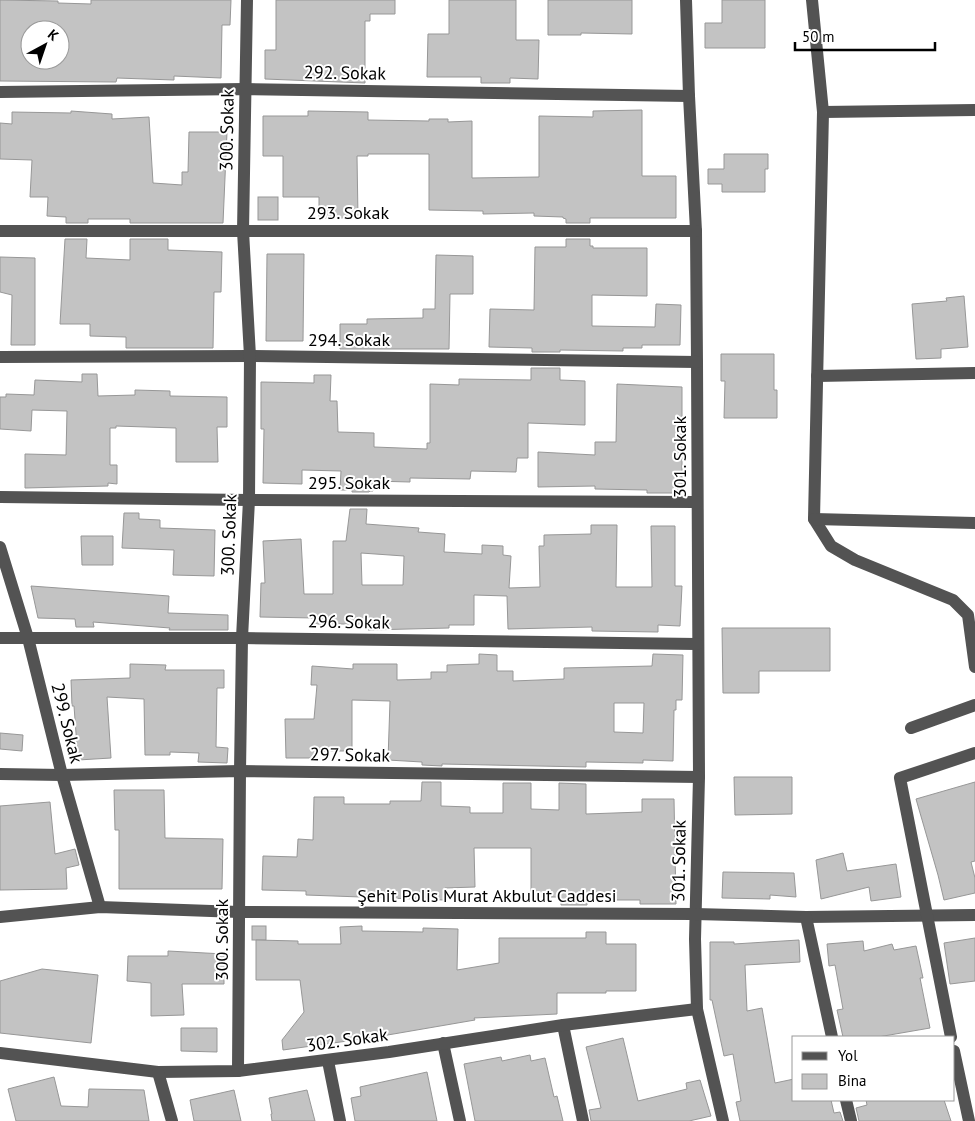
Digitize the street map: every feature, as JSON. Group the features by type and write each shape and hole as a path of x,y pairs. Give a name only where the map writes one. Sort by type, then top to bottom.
{"street":[{"name":"300. Sokak","path":"238,1071 242,638 249,500 250,356 243,231 247,0"},
{"name":"301. Sokak","path":"686,0 696,231 699,777 695,914 697,1009 723,1121"},
{"path":"812,0 823,112 814,519 831,546 855,560 953,600 968,615 975,667"},
{"name":"292. Sokak","path":"0,92 245,89 689,96"},
{"path":"823,112 975,110"},
{"name":"293. Sokak","path":"0,231 696,231"},
{"name":"294. Sokak","path":"0,358 250,356 697,362"},
{"path":"817,376 975,373"},
{"name":"295. Sokak","path":"0,497 697,502"},
{"path":"814,519 975,523"},
{"name":"299. Sokak","path":"0,547 28,638 62,775 100,907"},
{"name":"296. Sokak","path":"0,638 242,638 697,644"},
{"path":"911,728 975,705"},
{"path":"951,1036 900,778 975,753"},
{"name":"297. Sokak","path":"0,774 62,775 240,771 699,777"},
{"name":"Şehit Polis Murat Akbulut Caddesi","path":"0,917 100,907 239,912 695,914 806,917 975,915"},
{"path":"806,917 832,1036"},
{"name":"302. Sokak","path":"0,1053 158,1072 238,1071 328,1061 564,1025 697,1009"},
{"path":"564,1025 583,1121"},
{"path":"443,1043 460,1121"},
{"path":"955,1056 969,1121"},
{"path":"328,1061 340,1121"},
{"path":"158,1072 172,1121"},
{"path":"846,1101 851,1121"}],"building":[{"path":"0,0 58,1 58,3 91,4 91,0 231,0 230,25 222,25 221,78 174,76 174,80 117,78 116,82 0,81"},
{"path":"276,0 395,0 395,14 370,14 370,21 365,21 365,83 265,79 265,50 276,50"},
{"path":"449,0 516,0 516,40 539,40 538,79 510,78 510,83 481,83 481,77 427,77 428,34 449,34"},
{"path":"548,0 632,0 632,34 581,33 581,35 548,35"},
{"path":"722,0 765,0 765,48 705,48 705,23 722,23"},
{"path":"642,110 642,176 676,176 676,218 590,218 590,223 566,223 566,219 563,217 534,216 534,213 483,214 483,211 429,210 429,154 368,154 368,156 357,156 358,218 319,218 319,197 283,197 283,156 263,156 263,116 308,116 308,111 368,112 368,120 429,121 429,119 448,119 448,122 472,121 472,178 539,177 539,116 593,117 593,111"},
{"path":"71,111 112,114 112,119 149,117 153,183 182,185 182,172 188,172 189,132 227,132 223,223 130,223 130,219 88,219 88,223 66,223 66,217 47,216 48,197 30,197 32,160 0,159 0,123 12,124 12,112 71,113"},
{"path":"724,154 768,154 768,169 765,169 765,192 722,192 722,184 708,184 708,169 724,169"},
{"path":"258,197 278,197 278,220 258,220"},
{"path":"65,239 87,239 86,258 130,260 130,239 168,239 168,250 222,252 221,292 214,292 213,348 126,348 126,337 90,336 90,324 60,324"},
{"path":"566,239 590,239 590,246 593,246 593,248 647,248 647,296 592,295 592,326 655,327 656,304 681,305 680,345 642,345 642,348 623,348 623,351 560,350 560,352 532,352 532,348 489,347 490,309 534,310 535,247 566,247"},
{"path":"267,254 304,254 303,341 266,341"},
{"path":"436,255 473,256 473,294 450,294 449,349 340,349 340,324 367,324 367,319 423,318 423,309 435,309"},
{"path":"0,257 35,258 35,345 11,345 12,295 0,292"},
{"path":"964,296 968,347 941,349 941,358 916,359 912,304 947,301 946,298"},
{"path":"721,354 774,354 774,390 777,390 777,418 724,418 725,381 721,381"},
{"path":"531,368 560,368 560,380 585,381 585,425 528,423 528,458 517,458 516,472 471,471 470,479 410,478 410,482 373,481 373,491 369,492 340,490 341,471 302,470 302,484 263,483 264,429 261,429 261,382 314,383 314,375 331,375 330,401 337,401 338,432 374,433 374,447 427,449 427,443 430,443 430,384 459,385 459,379 531,380"},
{"path":"82,374 97,374 98,396 135,395 135,390 170,391 170,396 227,397 227,427 217,427 218,462 176,462 176,428 116,426 116,428 110,428 110,465 117,465 117,484 108,483 108,486 25,488 25,454 66,455 67,411 32,410 31,431 0,429 0,397 6,397 6,394 34,395 35,380 82,382"},
{"path":"617,384 682,387 682,493 647,493 647,490 595,489 595,486 538,487 538,452 595,455 595,442 616,442"},
{"path":"350,509 367,509 366,524 419,528 418,532 445,534 444,552 482,554 482,545 503,546 503,555 511,556 509,588 540,587 539,546 544,546 544,535 591,534 591,525 617,525 616,587 652,587 651,526 675,526 675,586 682,586 680,626 658,625 658,632 592,631 592,627 508,629 507,596 474,595 474,625 449,625 449,628 368,630 368,624 315,624 315,618 260,617 261,583 265,583 263,541 301,539 304,594 333,594 333,541 346,541","holes":["361,553 404,556 403,585 362,585"]},
{"path":"124,513 139,513 139,519 160,520 160,528 215,530 214,576 173,575 174,550 122,548"},
{"path":"81,536 113,536 113,565 82,565"},
{"path":"31,586 169,596 168,613 228,615 228,630 169,630 170,628 93,622 94,627 76,627 75,619 38,618"},
{"path":"722,628 830,628 830,671 759,671 759,693 723,693"},
{"path":"479,654 497,655 497,671 513,671 513,681 564,679 564,668 652,666 653,654 683,655 682,700 676,700 676,710 674,710 673,761 643,760 643,763 586,762 586,767 442,764 442,766 422,765 422,762 388,760 390,701 352,700 352,751 316,751 316,758 286,758 285,719 314,719 317,685 311,685 312,666 353,669 353,664 397,664 397,680 431,679 431,672 447,672 447,665 479,664","holes":["614,703 644,703 643,733 614,732"]},
{"path":"130,664 166,665 165,670 224,670 224,688 217,688 216,747 228,748 227,763 198,762 199,753 170,752 170,755 145,755 144,699 107,697 111,758 78,760 71,680 130,678"},
{"path":"0,733 23,735 22,751 0,749"},
{"path":"734,777 792,777 792,814 735,815"},
{"path":"422,782 441,782 441,806 470,807 470,813 503,813 503,783 531,783 531,809 559,810 559,783 586,784 586,814 642,812 642,799 674,799 676,904 640,904 640,900 587,900 587,905 561,905 561,897 531,897 531,848 474,848 475,887 445,888 444,900 306,895 306,891 262,890 263,856 297,857 298,839 313,840 314,797 344,797 344,804 390,804 390,801 421,801"},
{"path":"975,782 975,861 971,862 975,878 975,893 944,900 916,799"},
{"path":"114,790 164,790 165,838 223,839 222,889 119,889 119,830 115,830"},
{"path":"50,802 55,854 75,849 79,865 66,868 67,889 0,890 0,806"},
{"path":"843,853 847,871 896,864 901,897 871,901 869,887 821,899 816,860"},
{"path":"723,872 794,873 796,897 770,895 770,899 722,898"},
{"path":"252,926 266,926 266,940 252,940"},
{"path":"362,926 362,931 423,932 423,928 458,929 457,970 499,963 499,938 586,938 586,932 606,932 606,944 636,944 636,991 557,993 557,1014 474,1018 475,1020 376,1037 283,1050 282,1040 304,1012 300,980 256,980 256,940 298,941 298,944 341,944 340,927"},
{"path":"975,938 975,981 950,984 944,943"},
{"path":"799,940 800,962 745,965 747,1011 762,1008 775,1083 792,1079 792,1101 831,1101 834,1113 840,1112 843,1121 740,1121 736,1102 741,1101 733,1054 724,1056 712,1000 710,1000 710,942 734,942 734,944"},
{"path":"863,941 864,951 892,944 894,950 916,946 923,978 920,978 930,1028 884,1036 843,1036 837,1010 843,1009 835,965 829,966 827,944"},
{"path":"168,951 224,954 224,984 182,984 184,1015 151,1016 151,983 127,981 128,956 168,956"},
{"path":"42,969 98,975 91,1043 0,1033 0,981"},
{"path":"181,1028 217,1028 217,1052 181,1051"},
{"path":"623,1038 638,1101 687,1089 686,1083 700,1080 711,1116 689,1121 591,1121 589,1110 601,1108 586,1047"},
{"path":"530,1055 531,1061 545,1058 554,1097 557,1096 563,1121 475,1121 464,1064 501,1057 502,1061"},
{"path":"427,1072 437,1121 355,1121 351,1098 361,1096 360,1087"},
{"path":"54,1077 61,1106 88,1107 89,1089 144,1090 149,1121 16,1121 8,1089"},
{"path":"234,1090 241,1121 194,1121 190,1100"},
{"path":"307,1090 315,1121 272,1121 269,1098"},
{"path":"866,1101 944,1101 951,1121 859,1121 856,1108 867,1105"}]}
